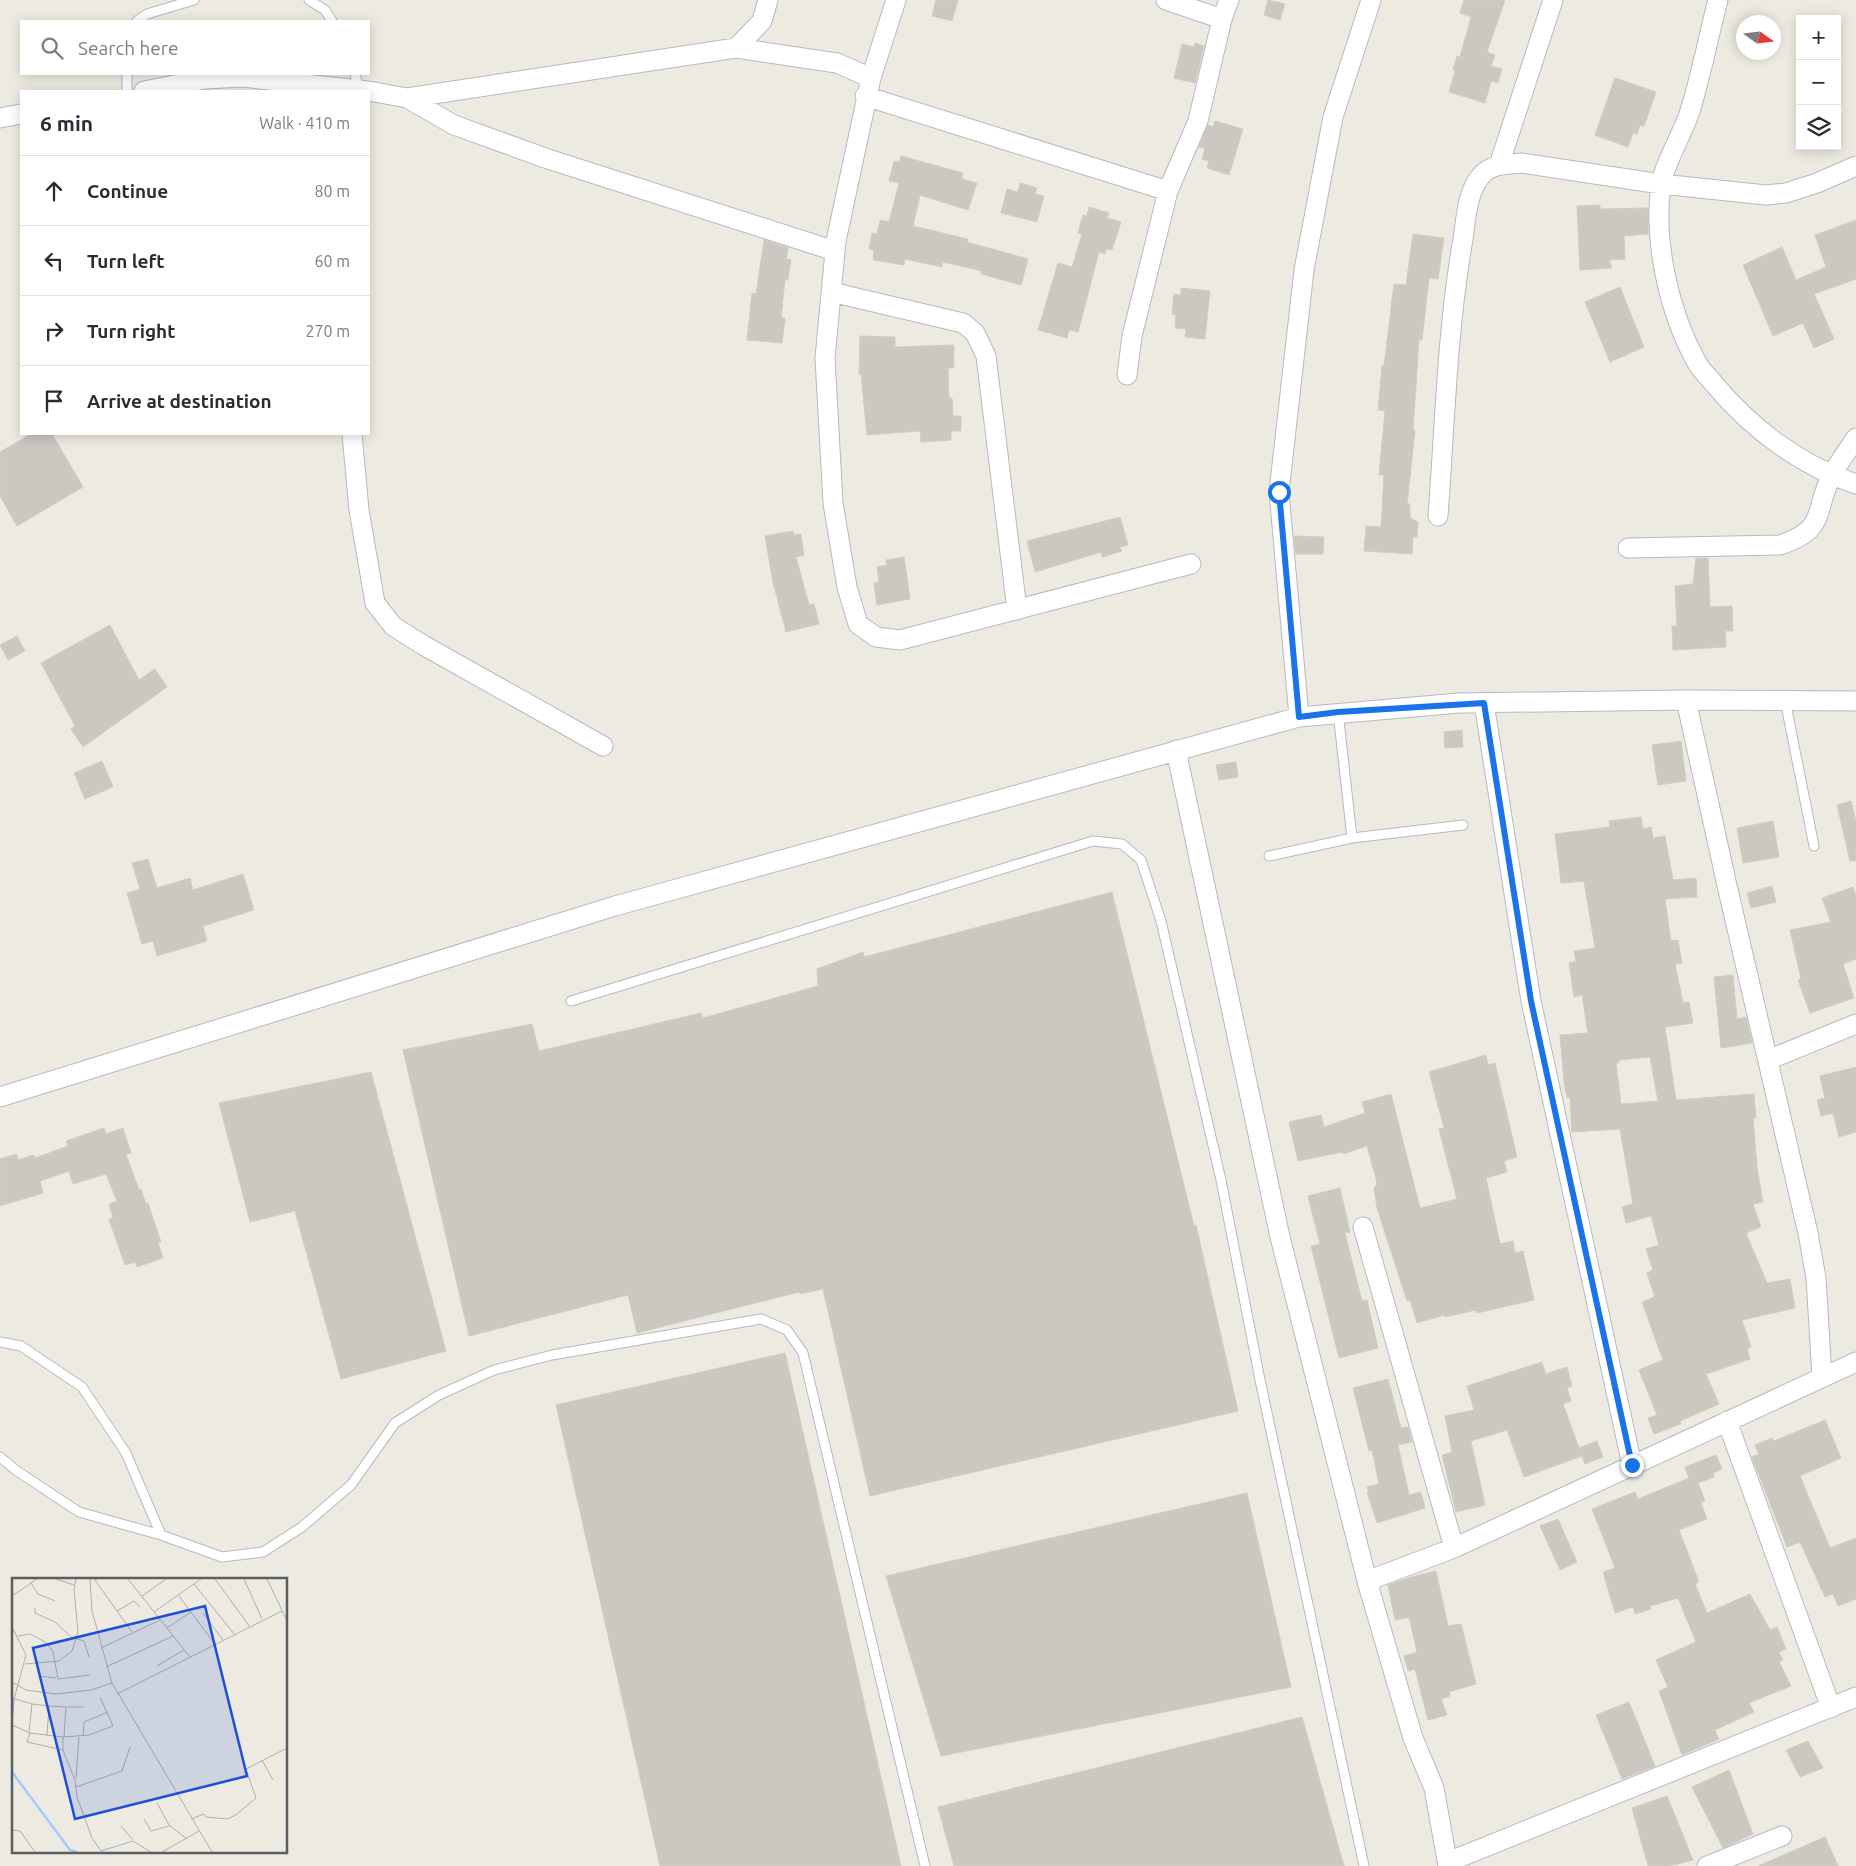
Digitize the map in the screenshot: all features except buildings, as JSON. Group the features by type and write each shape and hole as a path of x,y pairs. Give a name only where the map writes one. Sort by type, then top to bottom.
{"street":[{"path":"736,48 762,21 768,0"},
{"path":"896,0 866,96 835,252 826,358 834,503 847,587 858,624 876,637 900,640 1192,564"},
{"path":"1166,0 1222,18"},
{"path":"1127,375 1132,336 1168,191 1198,121 1222,18 1229,0"},
{"path":"1299,717 1279,492 1304,270 1333,117 1371,0"},
{"path":"1499,165 1553,0"},
{"path":"1718,0 1689,114 1661,184 1661,239 1664,268 1670,296 1697,363 1726,398 1757,427 1794,455 1832,476 1856,484"},
{"path":"407,98 736,48 837,63 871,78"},
{"path":"150,90 225,77 332,89 362,87 407,98 454,126 835,252"},
{"path":"866,96 1168,191"},
{"path":"0,118 20,114"},
{"path":"1438,516 1446,370 1458,268 1472,191 1479,177 1488,169 1499,165 1522,163 1661,184 1766,195 1786,193 1817,183 1856,166"},
{"path":"831,292 963,322 975,333 986,356 1018,610"},
{"path":"352,435 358,510 375,603 393,626 603,746"},
{"path":"1628,548 1780,545 1800,538 1816,521 1832,476 1856,438"},
{"path":"1686,700 1808,1233 1816,1278 1822,1377"},
{"path":"0,1097 615,906 1299,717 1338,712 1484,703 1686,700 1856,701"},
{"path":"1484,703 1531,1001 1632,1465"},
{"path":"1176,750 1280,1237 1368,1581 1413,1738 1434,1788 1448,1864 1856,1697"},
{"path":"1768,1060 1856,1024"},
{"path":"1363,1227 1454,1548"},
{"path":"1368,1581 1454,1548 1856,1362"},
{"path":"1727,1421 1831,1708"},
{"path":"1707,1866 1782,1836"}],"lane":[{"path":"138,20 147,14 194,0"},
{"path":"309,0 325,10 331,20"},
{"path":"127,75 127,90"},
{"path":"1785,700 1814,846"},
{"path":"1338,712 1352,838"},
{"path":"1269,856 1352,838 1463,825"},
{"path":"571,1001 1093,841 1122,844 1141,860 1161,921 1221,1180 1260,1380 1364,1866"},
{"path":"0,1457 17,1471 79,1512 161,1535 222,1557 263,1552 302,1527 351,1485 395,1423 439,1394 494,1370 552,1355 761,1319 787,1330 803,1353 925,1866"},
{"path":"0,1342 20,1346 82,1387 126,1453 161,1535"}],"route":[{"path":"1279,492 1299,717 1338,712 1459,703 1484,703 1531,1001 1632,1465"}]}
